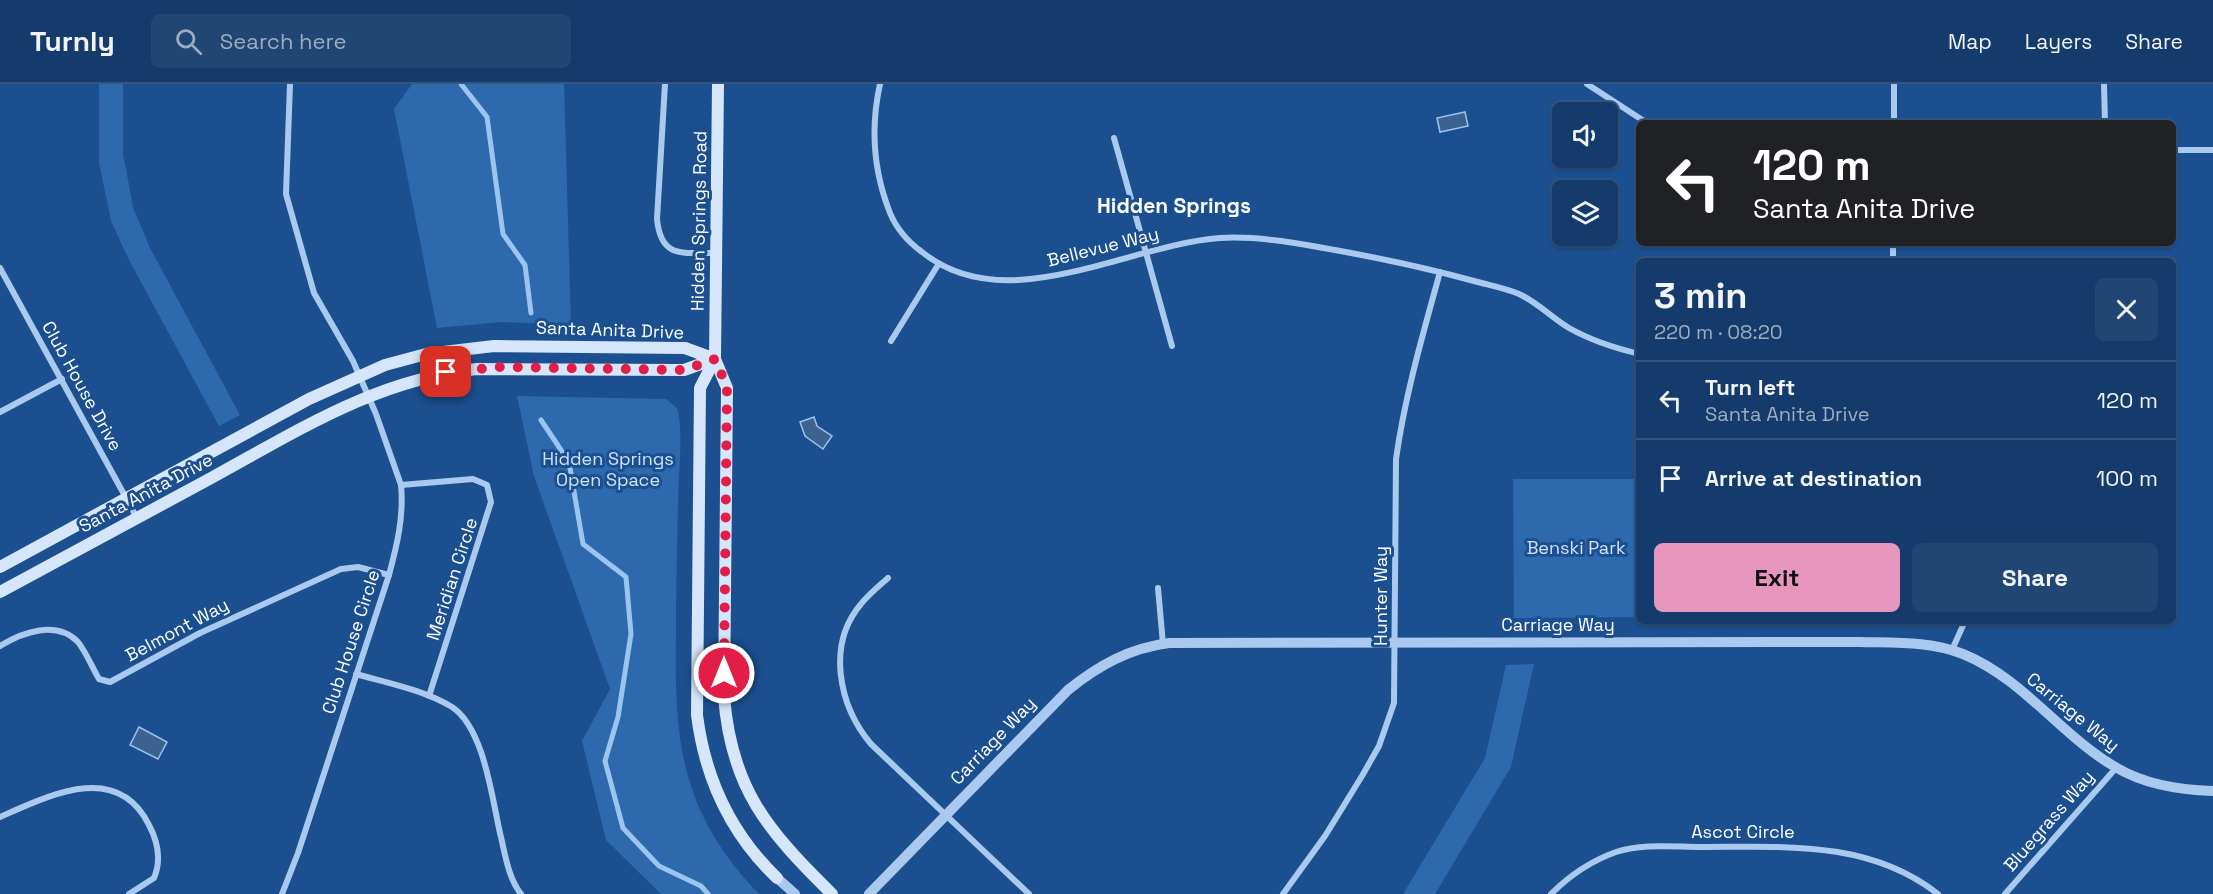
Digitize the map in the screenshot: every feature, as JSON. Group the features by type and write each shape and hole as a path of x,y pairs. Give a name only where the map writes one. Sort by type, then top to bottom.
{"main road":[{"name":"Hidden Springs Road","path":"718,84 715,359 727,387 724,696 730,745 744,784 774,834 832,894"},
{"name":"Santa Anita Drive","path":"0,567 333,386 426,354 494,345 685,348 715,359"},
{"name":"Santa Anita Drive","path":"0,592 328,415 394,385 446,372 500,367 684,370 715,359"},
{"name":"Hidden Springs Road","path":"715,359 700,388 697,715 707,765 727,817 750,849 777,878"}],"street":[{"name":"Club House Circle","path":"282,894 293,869 388,575 400,531 401,485 360,375 314,293 286,194 290,84"},
{"path":"665,84 658,235 666,247 676,253 716,253"},
{"name":"Bellevue Way","path":"880,84 873,135 877,172 894,223 907,241 938,265 961,275 983,280 1024,281 1114,261 1146,250 1220,238 1254,238 1317,247 1440,272 1519,294 1568,328 1602,345 1636,353"},
{"path":"1587,84 1642,120"},
{"path":"1894,84 1894,120"},
{"path":"2104,84 2105,120"},
{"path":"1114,138 1172,346"},
{"path":"2176,150 2213,150"},
{"path":"891,340 938,265"},
{"name":"Club House Drive","path":"0,268 137,518"},
{"name":"Hunter Way","path":"1283,894 1325,836 1379,746 1394,703 1396,459 1401,423 1422,332 1440,272"},
{"path":"0,412 62,379"},
{"name":"Meridian Circle","path":"401,485 473,479 486,485 491,502 429,696"},
{"name":"Belmont Way","path":"0,646 27,633 57,630 79,643 99,679 110,682 200,633 341,569 358,567 388,575"},
{"path":"888,578 860,604 844,633 841,656 843,693 860,731 1029,894"},
{"path":"1158,588 1163,644"},
{"path":"1952,650 1964,624"},
{"name":"Carriage Way","path":"869,894 1040,717 1079,681 1117,657 1163,644 1396,642 1923,644 1952,650 1978,661 2007,679 2116,768 2172,788 2213,791"},
{"path":"356,674 429,696 453,708 469,724 482,757 510,873 521,894"},
{"name":"Bluegrass Way","path":"2005,894 2116,768"},
{"path":"0,817 59,792 85,788 117,790 128,796 146,818 159,856 154,878 129,894"},
{"name":"Ascot Circle","path":"1551,894 1581,869 1598,860 1635,847 1810,847 1859,855 1902,870 1938,894"},
{"name":"Hidden Springs Road","path":"777,878 795,894"}],"green space":[{"path":"99,84 123,84 123,153 133,207 150,248 240,415 219,426 129,260 111,221 99,162"},
{"path":"412,84 564,84 571,325 502,322 437,328 394,109"},
{"name":"Hidden Springs Open Space","path":"517,396 666,399 677,408 680,441 676,674 681,743 698,805 713,834 733,864 759,894 661,894 606,840 582,741 610,689 534,476"},
{"name":"Benski Park","path":"1513,479 1636,479 1636,617 1514,618"},
{"path":"1534,664 1511,767 1435,894 1403,894 1485,758 1506,665"}],"shaded area":[{"path":"1465,112 1468,126 1440,132 1437,118"},
{"path":"814,417 817,426 832,436 823,449 805,436 800,422"},
{"path":"139,727 167,742 158,759 130,745"}],"waterway":[{"path":"461,84 487,117 503,234 525,265 531,313"},
{"path":"541,420 569,462 583,544 626,577 631,634 618,717 605,761 623,828 659,866 701,886 708,894"}],"district":[{"name":"Hidden Springs","path":"1174,206"}],"route":[{"path":"446,372 500,367 684,370 715,359 727,387 724,673"}]}
